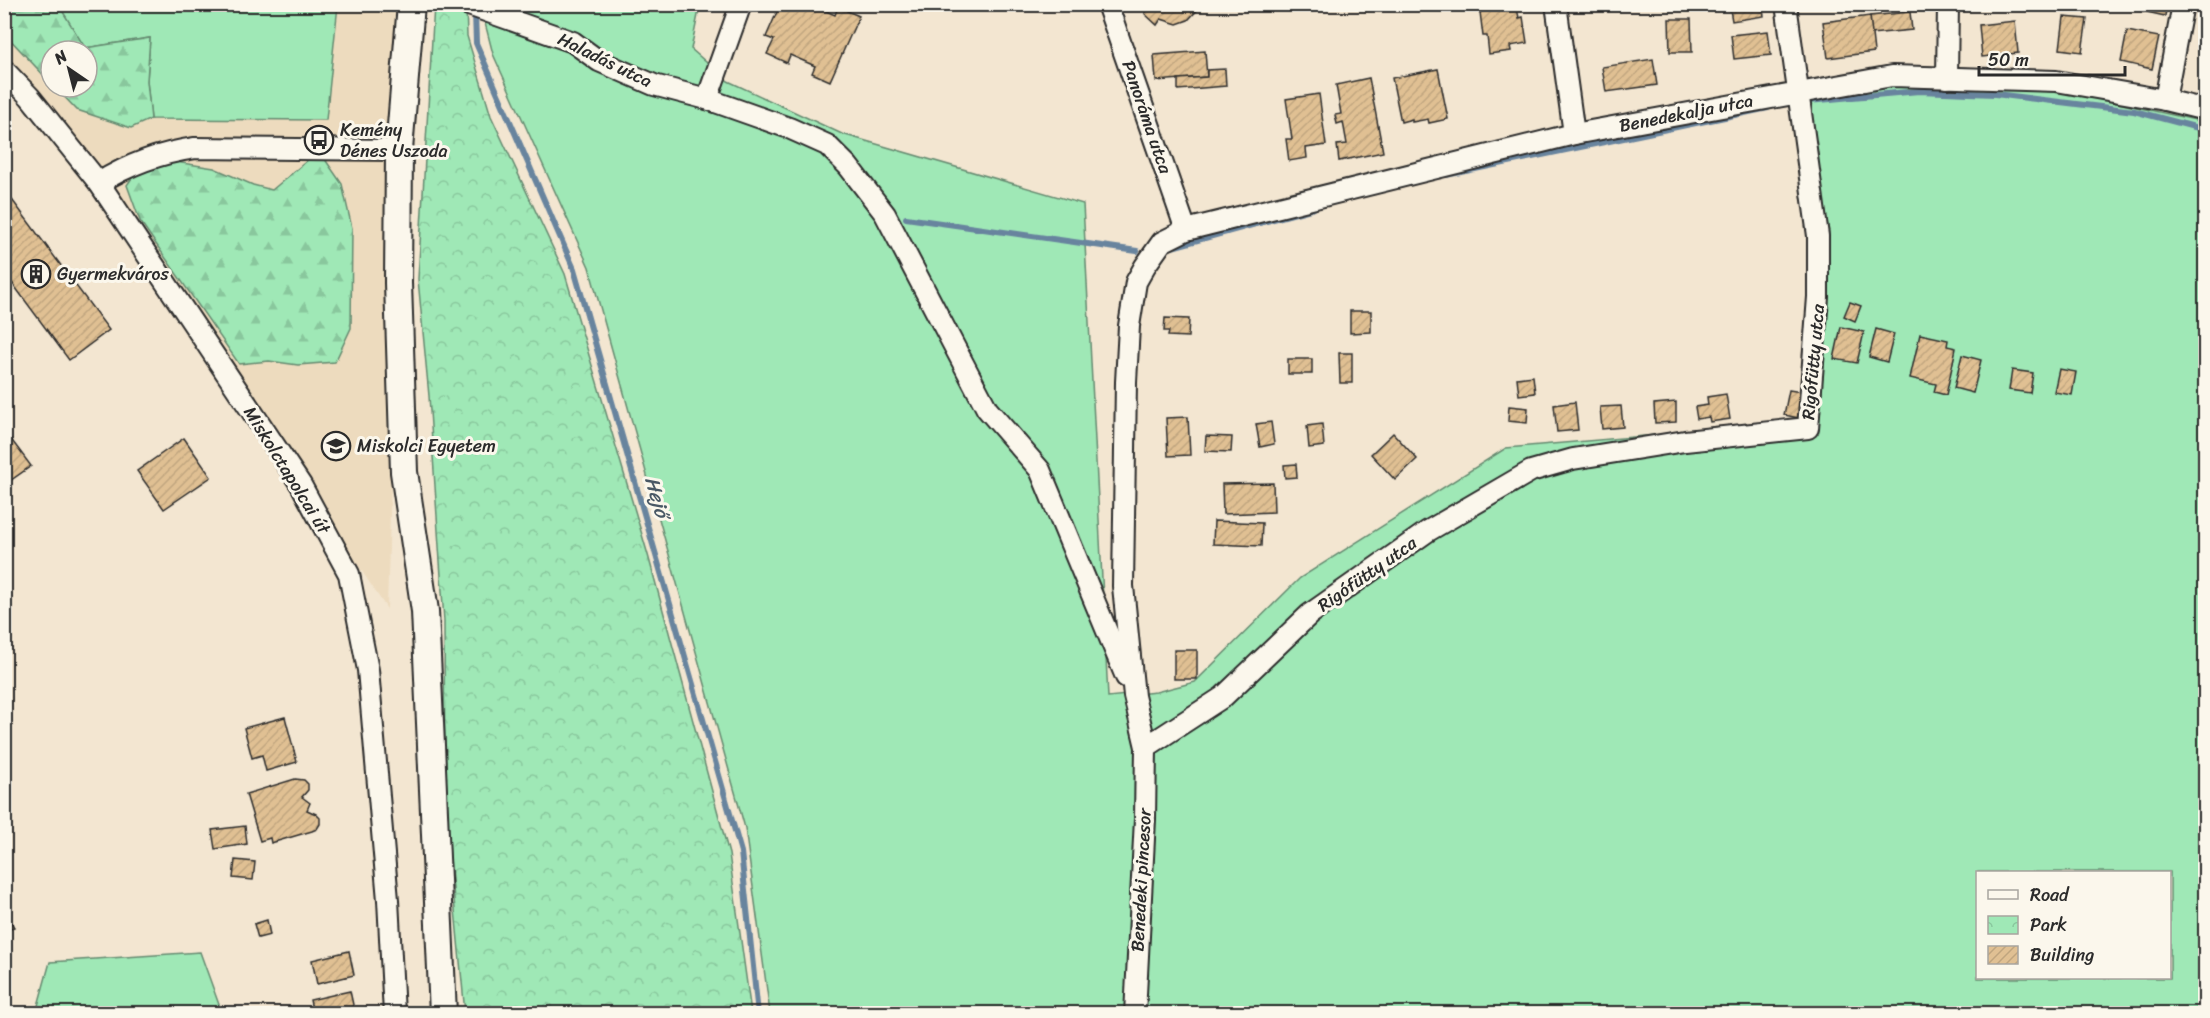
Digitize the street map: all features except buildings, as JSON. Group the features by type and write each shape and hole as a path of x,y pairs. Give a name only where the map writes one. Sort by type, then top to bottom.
{"street":[{"path":"411,4 399,150 398,283 404,472 425,611 443,1014"},
{"name":"Haladás utca","path":"453,4 512,20"},
{"name":"Haladás utca","path":"466,4 573,42 599,61 654,85 707,99 789,128 827,145 848,166 885,214 987,409 1040,470 1134,696"},
{"path":"707,99 741,4"},
{"name":"Panoráma utca","path":"1107,4 1180,232"},
{"path":"1556,4 1574,134"},
{"path":"1786,4 1799,92"},
{"path":"1947,78 1948,4"},
{"path":"2164,100 2183,4"},
{"name":"Miskolctapolcai út","path":"4,70 30,97 99,183 301,485 349,574 368,670 388,900 394,1014"},
{"name":"Benedekalja utca","path":"1180,232 1574,134 1892,76 2056,81 2164,100 2205,110"},
{"name":"Rigófütty utca","path":"1146,747 1223,698 1310,614 1428,531 1532,471 1573,459 1685,441 1808,428 1818,297 1818,236 1799,92"},
{"path":"99,183 148,158 195,148 399,150"},
{"path":"1146,747 1134,696 1123,586 1126,382 1136,282 1161,242 1180,232"},
{"name":"Benedeki pincesor","path":"1135,1014 1145,819 1146,747"}],"shaded area":[{"name":"Miskolci Egyetem","path":"4,5 406,5 387,609 79,144 5,68"}],"green space":[{"path":"4,5 338,5 326,120 151,119 147,81 150,38 99,46 99,39 79,39 60,8 5,9"},
{"path":"434,5 466,5 467,36 491,116 565,274 648,555 729,854 751,1013 465,1013 445,806 444,621 429,396 418,279"},
{"path":"488,5 700,5 691,49 728,81 842,134 1083,204 1108,697 1156,692 1195,682 1300,578 1506,448 1818,421 1829,232 1806,97 1920,82 2067,92 2205,122 2205,1013 770,1013 745,828 589,267 493,54 485,23"},
{"path":"60,7 80,39 39,39 39,70 5,34 5,9"},
{"path":"150,38 147,81 151,119 131,128 77,110 66,99 99,99 99,46"},
{"path":"322,155 342,184 352,228 351,328 335,362 298,365 269,361 239,364 140,221 127,185 136,172 169,161 214,168 253,185 272,190 308,160"},
{"path":"200,952 222,1013 36,1013 50,962"}],"waterway":[{"name":"Hejő","path":"475,12 476,43 574,269 741,852 758,1014"},
{"path":"1808,101 1919,91 1995,94 2134,111 2206,130"},
{"path":"1446,175 1768,108"},
{"path":"1172,247 1314,208"},
{"path":"906,218 1137,251"}],"place":[{"name":"Kemény Dénes Uszoda","path":"319,140"},
{"name":"Gyermekváros","path":"36,274"},
{"name":"Miskolci Egyetem","path":"336,446"}]}
